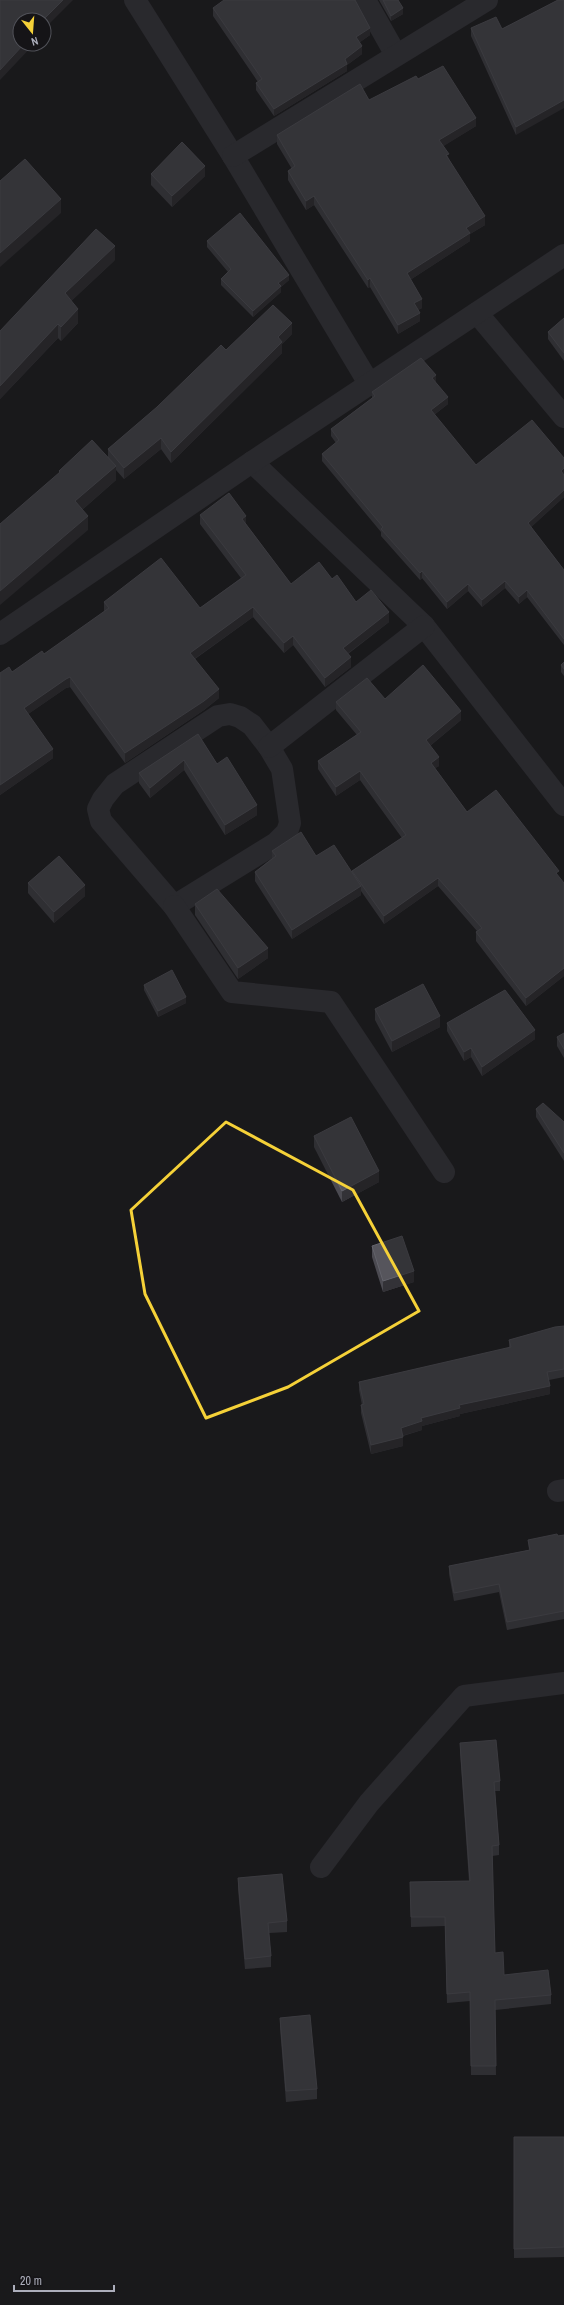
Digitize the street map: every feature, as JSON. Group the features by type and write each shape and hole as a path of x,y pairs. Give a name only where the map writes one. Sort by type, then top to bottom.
{"street":[{"path":"135,0 233,156 370,385"},
{"path":"364,0 396,56"},
{"path":"233,156 487,0"},
{"path":"0,634 252,462 564,255"},
{"path":"477,313 564,417"},
{"path":"252,462 424,626 564,805"},
{"path":"269,746 424,626"},
{"path":"174,906 276,843 287,832 290,823 282,769 269,746 252,725 240,717 230,714 218,716 115,784 103,799 98,809 101,822 174,906 232,992 331,1002 444,1172"},
{"path":"321,1867 369,1803 464,1696 564,1683"}],"highlighted area":[{"path":"226,1122 353,1190 419,1311 288,1387 206,1418 145,1294 131,1210"}],"building":[{"path":"0,0 63,0 51,12 12,12 12,52 17,52 0,70"},
{"path":"224,0 355,0 370,28 356,37 362,46 345,59 347,64 274,109 256,83 262,79 213,8"},
{"path":"383,0 398,0 403,8 391,16"},
{"path":"558,0 564,0 564,100 516,127 471,28 496,17 502,29"},
{"path":"443,66 476,118 439,140 449,154 446,155 485,216 466,228 470,233 407,273 422,299 414,303 420,313 398,325 370,278 368,280 314,196 306,201 288,171 295,166 277,135 360,84 369,100 416,76 418,79"},
{"path":"182,142 205,166 172,196 151,174"},
{"path":"25,159 61,199 0,253 0,181"},
{"path":"240,213 289,275 278,283 281,286 253,311 221,279 231,269 207,241"},
{"path":"96,229 115,246 65,293 78,309 61,327 58,324 0,386 0,331"},
{"path":"273,305 292,323 278,337 282,342 171,452 161,438 124,468 108,449 157,407 221,345 226,350"},
{"path":"564,318 564,353 548,332"},
{"path":"421,358 436,375 432,378 448,397 431,410 476,465 532,420 564,458 564,468 561,471 564,475 564,490 528,523 564,570 564,639 527,590 519,597 505,581 482,600 468,584 447,602 422,571 420,573 381,529 383,527 322,454 339,440 331,429 375,396 372,392"},
{"path":"92,440 116,466 75,501 88,516 0,591 0,524 60,472 59,471"},
{"path":"229,493 246,516 242,519 291,584 319,562 332,579 337,575 356,602 371,590 389,612 343,648 351,657 325,678 293,636 284,643 253,607 190,653 219,689 204,701 125,753 70,677 24,708 53,749 0,785 0,673 9,667 12,672 42,651 44,654 109,608 104,602 161,558 200,608 246,575 200,515"},
{"path":"564,662 564,669 561,665"},
{"path":"423,665 461,711 426,740 439,757 431,763 467,812 496,790 559,871 556,873 564,883 564,968 526,998 476,932 482,928 438,878 384,916 352,871 406,835 360,771 336,787 318,761 361,732 336,702 367,678 385,699"},
{"path":"198,734 217,764 227,757 257,805 225,825 184,760 150,788 139,773"},
{"path":"301,832 316,856 334,845 361,886 292,930 255,872 276,856 272,851"},
{"path":"59,856 85,885 54,912 28,883"},
{"path":"217,889 268,948 238,968 195,904"},
{"path":"172,970 186,997 158,1011 144,985"},
{"path":"423,984 440,1016 392,1041 375,1009"},
{"path":"505,990 535,1030 482,1067 471,1048 464,1052 447,1023"},
{"path":"564,1033 564,1049 557,1037"},
{"path":"543,1103 564,1122 564,1153 536,1109"},
{"path":"351,1117 379,1171 342,1191 314,1136"},
{"path":"402,1236 414,1271 383,1281 372,1246"},
{"path":"564,1326 564,1369 547,1372 550,1386 459,1405 460,1408 421,1418 422,1421 401,1428 403,1437 371,1445 361,1405 364,1404 359,1382 511,1347 509,1340 555,1327"},
{"path":"557,1534 558,1536 564,1535 564,1611 507,1622 499,1584 454,1593 449,1566 530,1550 528,1540"},
{"path":"496,1740 500,1781 494,1782 499,1845 492,1846 495,1953 503,1952 504,1975 548,1970 551,1995 495,2000 496,2066 471,2066 470,1992 447,1994 445,1917 411,1917 410,1882 470,1881 460,1743"},
{"path":"282,1874 287,1921 268,1923 271,1956 245,1959 238,1878"},
{"path":"310,2015 317,2089 286,2091 280,2018"},
{"path":"514,2137 564,2137 564,2247 514,2249"}]}
